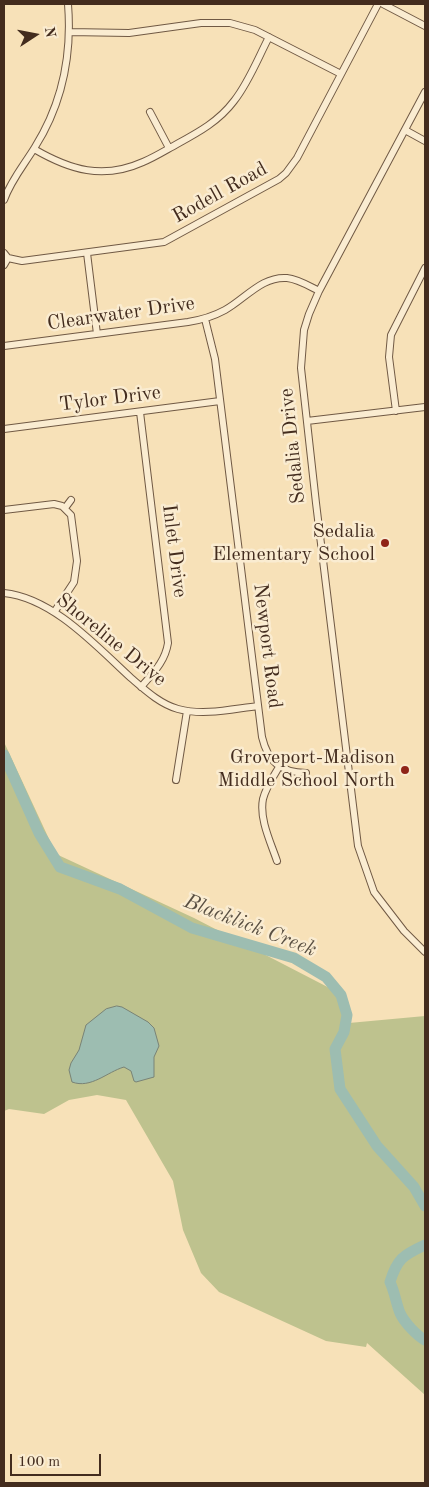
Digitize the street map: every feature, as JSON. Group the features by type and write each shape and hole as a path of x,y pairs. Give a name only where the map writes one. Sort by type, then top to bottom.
{"street":[{"path":"4,200 12,182 34,149 51,116 61,88 66,65 69,32 68,4"},
{"name":"Rodell Road","path":"6,255 22,261 164,242 279,179 297,158 378,4"},
{"path":"383,4 425,26"},
{"path":"69,32 129,33 219,23 247,27 341,74"},
{"path":"34,149 64,165 98,171 128,167 143,162 210,124 228,108 242,89 269,37"},
{"name":"Sedalia Drive","path":"425,92 309,314 302,340 301,368 358,846 374,892 404,931 425,952"},
{"path":"150,112 169,148"},
{"path":"405,130 425,141"},
{"path":"87,253 97,334"},
{"path":"4,265 6,255"},
{"path":"396,410 389,357 391,335 425,268"},
{"name":"Clearwater Drive","path":"4,346 205,319 225,311 260,285 279,278 292,279 320,291"},
{"name":"Newport Road","path":"205,319 213,348 262,737 265,750 279,767"},
{"name":"Tylor Drive","path":"4,429 220,401"},
{"path":"307,421 425,407"},
{"name":"Inlet Drive","path":"140,412 168,643 162,662 141,687"},
{"path":"65,508 71,500"},
{"path":"4,510 54,504 65,508 69,512 72,518 77,568 74,582 55,612"},
{"name":"Shoreline Drive","path":"4,593 36,601 55,612 141,687 160,701 178,709 206,712 258,706"},
{"path":"176,780 187,711"},
{"path":"277,861 264,820 263,800 267,788 279,767 291,772 306,773"}],"green space":[{"path":"4,742 56,854 194,918 345,996 349,1023 425,1016 425,1395 367,1343 366,1347 326,1341 219,1292 201,1273 183,1230 173,1181 126,1100 97,1095 69,1100 44,1114 9,1109 4,1111"}],"shaded area":[{"path":"117,1006 148,1022 154,1028 159,1046 154,1057 154,1077 136,1082 131,1071 124,1067 92,1082 79,1084 72,1082 69,1070 79,1050 86,1025 106,1009"}],"waterway":[{"name":"Blacklick Creek","path":"4,755 39,833 60,867 120,889 192,928 294,958 326,977 341,995 347,1015 344,1032 335,1049 340,1089 377,1146 414,1187 425,1206"},
{"name":"Blacklick Creek","path":"425,1245 406,1255 398,1263 390,1282 402,1317 425,1340"}],"place":[{"name":"Sedalia Elementary School","path":"385,543"},
{"name":"Groveport-Madison Middle School North","path":"405,770"}]}
